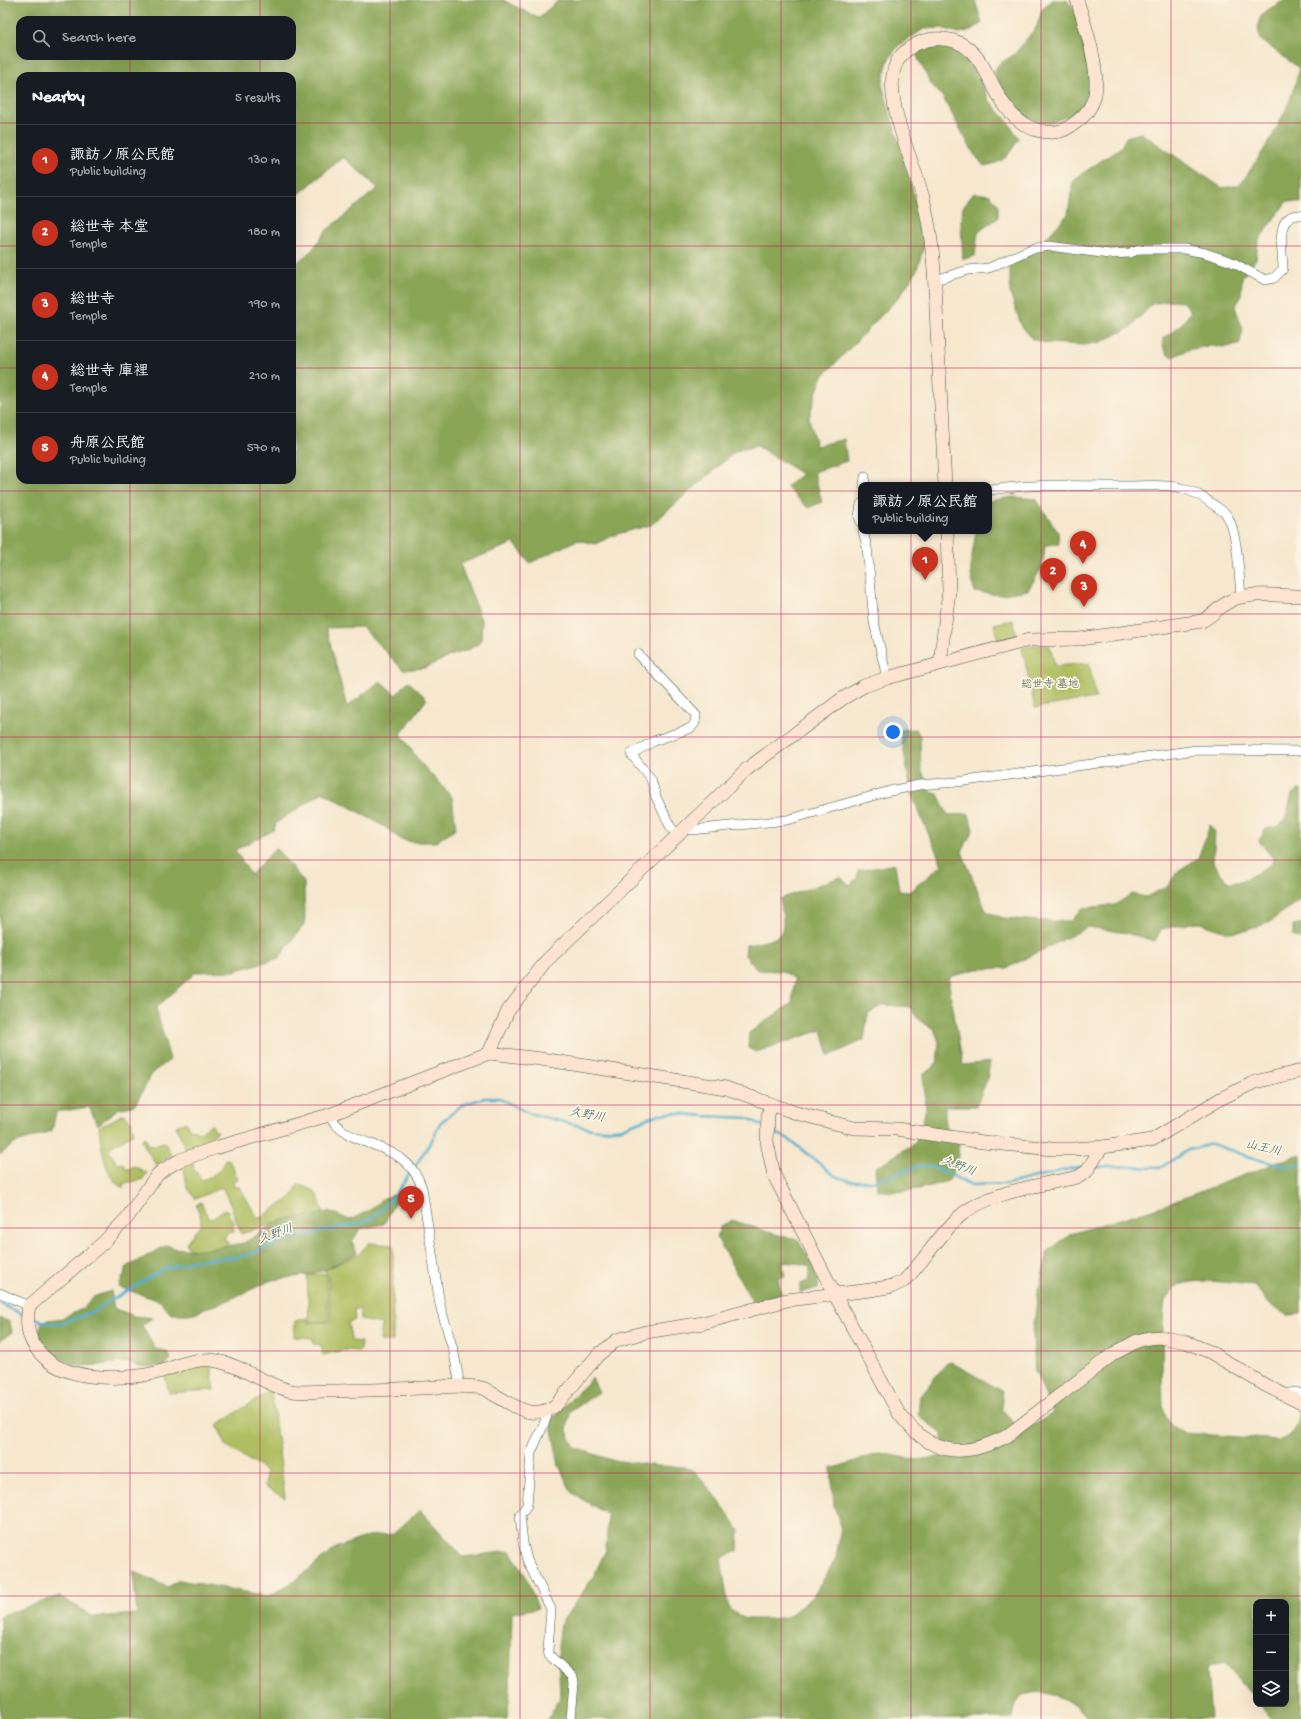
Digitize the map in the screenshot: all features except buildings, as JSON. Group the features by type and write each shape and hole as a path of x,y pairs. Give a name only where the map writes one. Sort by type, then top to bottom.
{"street":[{"path":"945,482 935,280 931,235 923,198 893,102 891,80 896,62 901,55 920,42 937,39 956,41 970,50 978,58 1001,101 1014,117 1030,128 1043,131 1054,132 1066,129 1075,123 1089,109 1094,101 1096,92 1095,67 1077,0"},
{"path":"935,280 968,270 989,268 1030,249 1049,246 1108,254 1130,253 1140,249 1184,249 1205,253 1232,262 1265,280 1274,278 1283,269 1283,224 1288,218 1301,215"},
{"path":"992,490 1036,486 1140,486 1179,487 1194,492 1220,509 1229,518 1234,534 1242,596"},
{"path":"864,534 867,547 874,622 888,678"},
{"path":"940,663 949,591 947,534"},
{"path":"489,1053 508,1011 547,960 747,769 842,699 864,686 940,663 1029,640 1080,639 1202,621 1212,616 1219,608 1230,601 1242,596 1301,596"},
{"path":"638,654 696,715 695,723 691,728 654,741 631,754 651,779 659,802 670,826 681,832 787,820 912,786 957,782 1139,757 1209,750 1301,751"},
{"path":"1102,1147 1086,1172 1078,1177 1001,1195 980,1202 960,1216 904,1281 893,1286 835,1295 787,1300 703,1323 646,1332 617,1340 598,1355 556,1406 548,1411 535,1413 523,1411 484,1388 460,1386 344,1391 293,1391 273,1384 248,1371 224,1363 207,1360 154,1373 119,1376 81,1375 65,1371 51,1364 40,1354 31,1340 26,1322 29,1306 104,1242 127,1218 157,1175 180,1160 215,1148 328,1115 489,1053 528,1057 726,1088 770,1110 854,1128 897,1129 983,1142 1052,1149 1102,1147 1152,1140 1222,1098 1242,1088 1256,1082 1301,1071"},
{"path":"770,1110 768,1142 774,1175 835,1295 898,1412 918,1435 931,1443 944,1448 965,1450 978,1449 1007,1436 1113,1354 1136,1341 1149,1338 1174,1338 1192,1344 1210,1352 1301,1403"},
{"path":"328,1115 333,1124 344,1133 392,1152 404,1160 418,1175 422,1188 440,1305 454,1354 460,1386"},
{"path":"0,1293 29,1306"},
{"path":"1283,1394 1296,1392 1301,1394"},
{"path":"548,1411 531,1453 527,1505 520,1515 523,1544 527,1560 551,1609 548,1650 549,1655 573,1677 574,1683 571,1719"}],"green space":[{"path":"0,0 503,0 538,18 559,0 975,0 982,23 971,31 959,33 942,28 924,29 899,45 888,60 882,85 911,184 925,243 916,272 899,297 823,376 816,393 809,418 816,446 844,439 847,461 814,472 822,502 808,508 786,487 802,474 757,446 736,451 651,525 617,534 595,544 577,540 530,563 514,543 460,564 482,622 481,639 479,643 468,650 450,656 425,668 403,670 362,627 326,628 347,707 380,681 396,695 408,681 427,699 401,734 419,761 452,797 456,828 436,842 412,842 400,839 385,827 323,792 276,823 274,830 235,850 251,875 276,848 304,882 305,923 279,958 234,971 196,972 156,1008 170,1060 153,1072 135,1105 118,1109 98,1125 89,1107 56,1112 52,1131 14,1144 0,1155"},
{"path":"1052,0 1067,0 1074,9 1091,79 1090,94 1083,106 1071,115 1049,123 1028,122 1008,103 994,72 998,65 1015,54 1037,26 1042,9"},
{"path":"1285,0 1301,0 1301,203 1287,201 1258,241 1256,259 1242,278 1241,297 1235,307 1243,329 1240,343 1228,347 1207,346 1188,350 1173,357 1167,354 1163,346 1163,338 1185,320 1191,312 1184,302 1167,301 1152,304 1130,328 1101,342 1084,345 1045,343 1032,339 1021,325 1010,293 1010,262 1030,252 1049,235 1068,214 1073,180 1121,147 1126,137 1141,133 1222,188 1240,185 1276,130 1290,100 1299,68 1261,40 1259,32 1258,25 1262,15 1272,7"},
{"path":"939,42 965,57 981,82 989,100 1008,122 1019,138 1009,154 1002,160 984,166 974,154 942,96 931,84 914,50"},
{"path":"974,193 990,195 998,204 998,218 978,232 975,256 963,259 961,224 963,207"},
{"path":"1013,497 1036,499 1058,532 1059,544 1045,545 1040,569 1028,590 999,595 975,592 971,577 971,569 975,534 992,534 992,500"},
{"path":"1013,620 1017,636 998,641 994,624"},
{"name":"総世寺 墓地","path":"1035,645 1050,646 1055,666 1089,663 1096,698 1035,708 1022,648"},
{"path":"916,729 920,736 921,769 930,792 938,794 948,815 969,814 973,830 962,852 986,911 1003,918 1040,921 1070,921 1083,908 1115,905 1132,894 1146,897 1168,886 1178,871 1198,858 1210,825 1215,832 1213,863 1228,882 1241,882 1272,864 1273,858 1259,841 1266,829 1279,826 1286,817 1292,794 1301,789 1301,899 1268,923 1245,931 1226,932 1197,922 1161,929 1155,941 1126,933 1088,927 1007,968 976,969 950,977 949,985 963,1065 990,1062 987,1080 976,1106 945,1106 945,1125 959,1143 957,1164 948,1181 912,1190 895,1192 877,1190 875,1168 915,1143 921,1128 926,1108 923,1075 937,1064 939,1042 934,1029 920,1021 910,1007 884,1005 868,1013 864,1040 829,1056 822,1030 756,1052 748,1048 749,1033 792,1003 795,979 782,971 757,970 745,955 746,945 775,938 780,934 783,922 780,899 840,877 850,885 857,878 858,871 895,864 899,891 909,892 942,865 912,796 900,730"},
{"path":"1301,923 1301,940 1293,936 1293,926"},
{"path":"124,1114 131,1121 134,1133 112,1146 109,1150 117,1164 124,1163 126,1170 134,1166 147,1173 142,1180 123,1184 124,1188 112,1178 108,1171 99,1127"},
{"path":"186,1122 189,1129 196,1130 199,1133 211,1124 217,1132 202,1145 186,1152 176,1126"},
{"path":"144,1137 150,1146 164,1142 172,1155 156,1165 141,1140"},
{"path":"1297,1155 1301,1155 1301,1314 1287,1315 1270,1305 1254,1285 1203,1281 1183,1284 1176,1287 1167,1298 1164,1308 1162,1376 1164,1412 1172,1425 1185,1433 1279,1440 1291,1434 1295,1430 1301,1400 1301,1719 1272,1719 1262,1707 1289,1707 1289,1599 1253,1599 1253,1696 1225,1663 1210,1666 1207,1670 1211,1719 1087,1719 1074,1705 1055,1695 1034,1693 1025,1695 1017,1701 1014,1707 1012,1719 548,1719 560,1697 558,1646 561,1623 592,1579 606,1550 608,1515 572,1493 559,1466 550,1420 592,1378 599,1392 570,1412 567,1431 575,1448 612,1460 658,1466 684,1467 696,1473 717,1498 739,1530 738,1551 721,1558 729,1609 745,1619 787,1617 813,1597 836,1558 841,1526 834,1506 831,1469 880,1453 918,1460 943,1456 942,1434 918,1415 920,1396 946,1364 951,1362 1002,1391 1002,1409 1021,1433 1053,1413 1035,1371 1033,1332 1038,1293 1048,1251 1071,1234 1165,1205"},
{"path":"225,1159 229,1160 238,1179 233,1181 234,1187 240,1187 256,1216 260,1218 292,1197 298,1185 310,1189 316,1193 323,1213 291,1218 241,1234 231,1206 222,1187 196,1199 187,1187 183,1162 194,1160 193,1168 202,1180 217,1172 222,1167"},
{"path":"399,1193 384,1224 360,1229 352,1242 357,1253 325,1270 307,1275 272,1280 222,1303 205,1308 195,1314 171,1314 160,1301 119,1287 127,1267 167,1245 173,1248 202,1250 244,1243 277,1222 291,1218 317,1215 329,1211 349,1220 370,1210 384,1198"},
{"path":"201,1202 208,1218 212,1219 223,1210 228,1211 229,1216 235,1223 231,1226 235,1231 230,1231 225,1236 225,1240 229,1243 220,1248 210,1250 189,1249 186,1243 200,1226 201,1219 196,1205"},
{"path":"732,1220 774,1234 797,1239 815,1269 818,1289 800,1292 800,1284 808,1281 810,1268 805,1264 782,1262 785,1276 778,1278 781,1294 753,1303 717,1238 720,1227"},
{"path":"369,1243 393,1245 393,1341 380,1341 382,1324 361,1320 360,1309 354,1309 355,1320 348,1323 352,1341 361,1342 360,1351 343,1350 323,1355 321,1345 313,1344 313,1338 294,1337 295,1321 307,1318 308,1323 330,1322 328,1276 325,1270 359,1254"},
{"path":"326,1274 328,1321 309,1322 307,1275"},
{"path":"111,1291 114,1308 133,1316 152,1318 142,1325 155,1349 167,1351 171,1359 165,1366 138,1366 128,1362 77,1366 49,1352 37,1341 42,1321 63,1318 82,1309 93,1297"},
{"path":"0,1318 10,1322 12,1332 0,1341"},
{"path":"211,1362 214,1390 169,1393 164,1372"},
{"path":"271,1390 285,1498 265,1487 266,1472 227,1447 217,1425"},
{"path":"420,1510 463,1557 510,1551 525,1575 538,1608 512,1613 510,1692 507,1719 0,1719 0,1616 59,1596 94,1617 137,1614 133,1571 168,1587 179,1580 269,1596 293,1582 336,1548 368,1536 393,1534"}],"waterway":[{"name":"久野川","path":"414,1168 433,1138 440,1123 462,1105 484,1098 499,1098 528,1113 592,1129 603,1130 622,1128 659,1114 676,1113 748,1118 763,1126"},
{"name":"久野川","path":"771,1131 787,1138 835,1176 850,1181 873,1181 918,1166 932,1166 972,1185 1007,1184 1069,1169 1084,1167"},
{"name":"久野川","path":"1095,1167 1109,1166 1160,1168 1188,1150 1212,1144 1263,1161 1287,1166 1301,1165"},
{"name":"久野川","path":"31,1317 47,1323 61,1324 92,1312 164,1269 196,1260 238,1257 254,1253 293,1237 360,1224 375,1216 392,1199 411,1172"},
{"name":"久野川","path":"0,1304 25,1315"}],"place":[{"name":"総世寺 庫裡","path":"1083,564"},
{"name":"諏訪ノ原公民館","path":"925,580"},
{"name":"総世寺 本堂","path":"1053,591"},
{"name":"総世寺","path":"1084,607"},
{"name":"舟原公民館","path":"411,1219"}],"water label":[{"name":"山王川","path":"1263,1149"}]}
